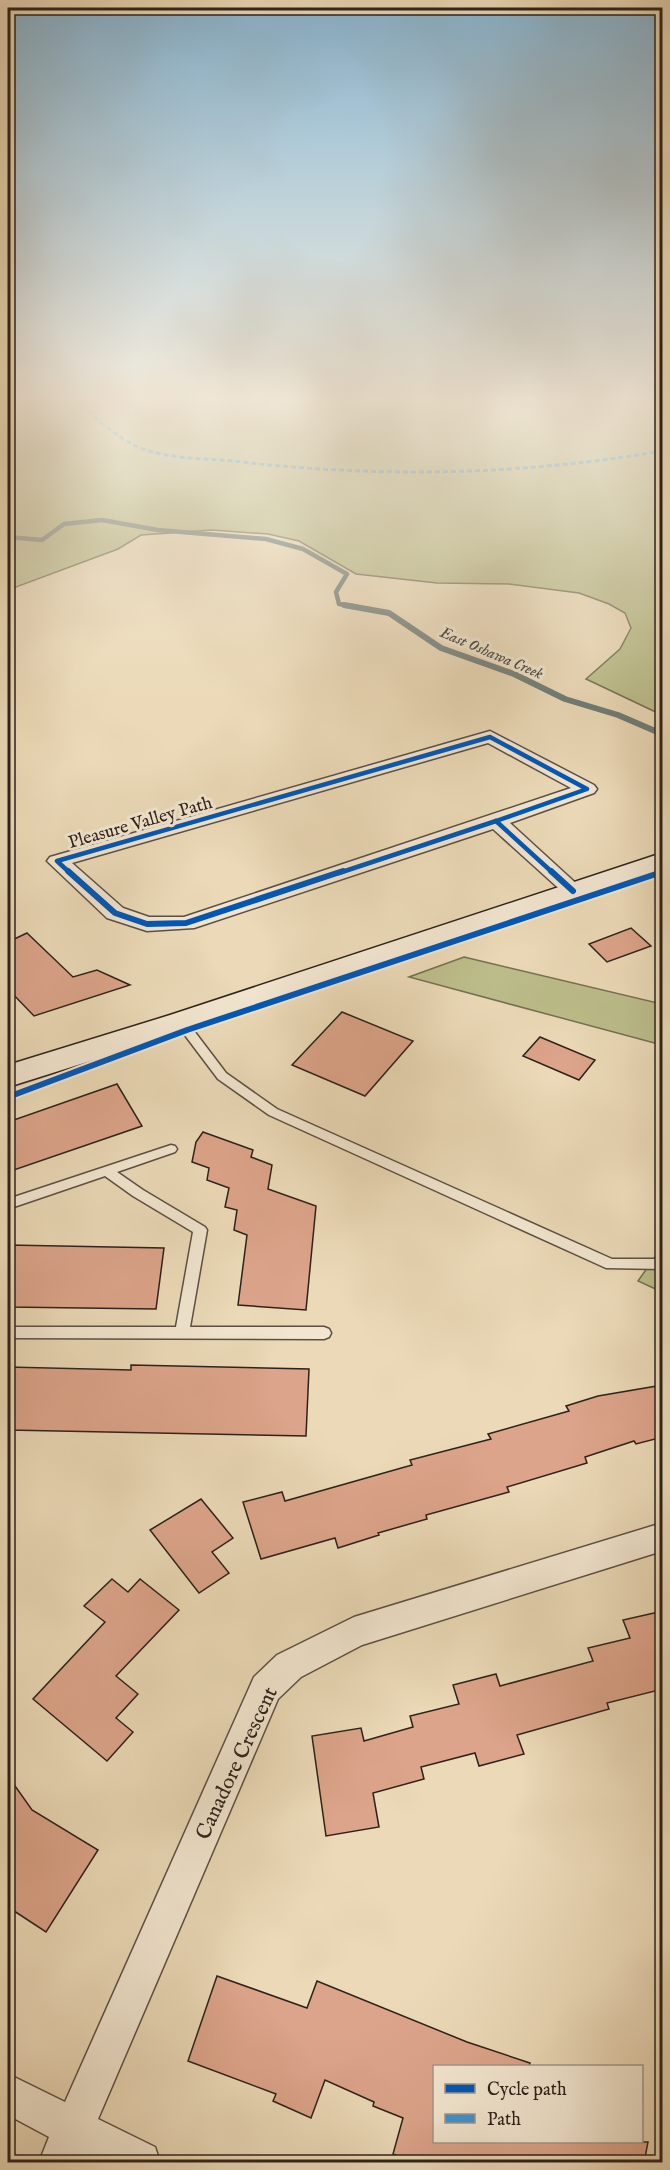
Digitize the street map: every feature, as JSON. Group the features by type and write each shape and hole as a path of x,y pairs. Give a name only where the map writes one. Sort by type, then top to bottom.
{"main road":[{"path":"8,1076 181,1022 663,861"}],"street":[{"name":"Pleasure Valley Path","path":"490,737 587,789 496,821 186,923 147,924 115,913 57,861 490,737"},
{"path":"496,821 573,891"},
{"name":"Canadore Crescent","path":"67,2145 266,1688 289,1666 354,1632 663,1537"},
{"path":"8,2094 67,2145 140,2163"}],"lane":[{"path":"181,1022 222,1076 273,1112 611,1264 663,1264"},
{"path":"8,1204 171,1149"},
{"path":"107,1170 138,1193 200,1230 182,1333"},
{"path":"8,1333 324,1333"}],"green space":[{"path":"8,496 662,496 662,715 586,679 620,649 631,628 625,613 609,604 579,593 509,584 437,583 356,574 299,541 268,534 212,530 141,535 118,549 8,590"},
{"path":"464,957 662,1004 662,1045 409,977"},
{"path":"662,1247 662,1292 638,1281"}],"building":[{"path":"631,928 651,946 607,962 589,944"},
{"path":"27,933 73,977 97,970 130,985 34,1016 8,989 8,942"},
{"path":"342,1012 413,1041 365,1096 292,1065"},
{"path":"540,1037 595,1060 579,1080 523,1056"},
{"path":"117,1084 142,1126 8,1172 8,1122"},
{"path":"203,1132 253,1150 251,1157 272,1165 268,1189 316,1206 306,1310 238,1305 247,1235 234,1230 237,1210 225,1207 229,1188 207,1180 209,1168 192,1162 196,1142"},
{"path":"8,1245 164,1248 156,1309 8,1307"},
{"path":"131,1365 309,1369 306,1436 8,1430 8,1367 131,1370"},
{"path":"663,1385 663,1437 636,1444 634,1441 585,1457 587,1463 507,1487 509,1492 426,1515 427,1519 378,1533 379,1535 338,1548 335,1538 261,1559 243,1502 282,1492 285,1501 412,1465 410,1460 491,1439 488,1434 569,1411 566,1406 598,1396"},
{"path":"201,1499 233,1538 212,1552 229,1573 199,1593 150,1530"},
{"path":"112,1579 128,1592 140,1579 179,1610 116,1676 138,1694 116,1718 133,1732 107,1761 33,1699 105,1622 84,1606"},
{"path":"663,1611 663,1689 607,1703 609,1709 517,1735 524,1754 479,1766 475,1753 421,1767 424,1779 373,1793 379,1827 326,1836 312,1736 361,1728 364,1741 413,1727 410,1716 459,1704 453,1685 496,1674 500,1686 593,1661 588,1648 630,1638 623,1620"},
{"path":"8,1776 32,1810 98,1850 46,1932 8,1907"},
{"path":"217,1976 307,2008 317,1981 467,2042 530,2063 530,2065 433,2065 433,2143 648,2142 644,2163 414,2163 393,2154 403,2118 373,2106 374,2102 325,2080 311,2118 273,2101 276,2094 188,2061"}],"waterway":[{"name":"East Oshawa Creek","path":"8,537 42,540 64,524 102,520 158,530 266,539 303,549 347,574 336,592 339,604 353,606"},
{"name":"East Oshawa Creek","path":"344,605 389,613 441,648 514,674 565,699 618,715 662,734"}],"cycle path":[{"path":"496,821 186,923 147,924 115,913 57,861 490,737 587,789 496,821 573,891"},
{"path":"8,1097 187,1030 662,872"}]}
